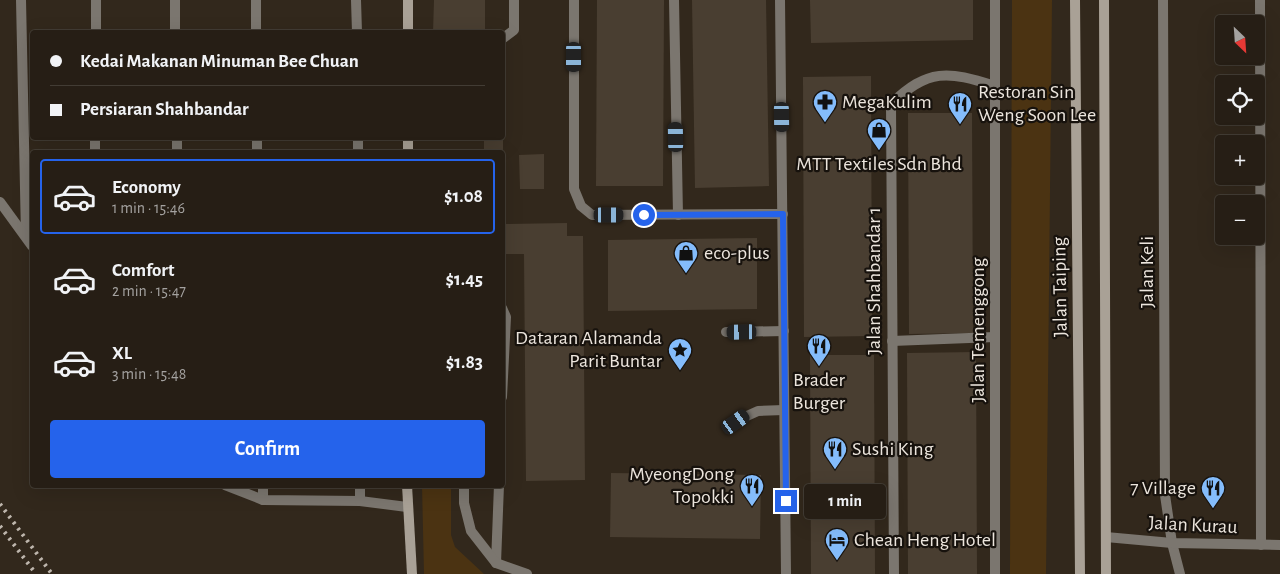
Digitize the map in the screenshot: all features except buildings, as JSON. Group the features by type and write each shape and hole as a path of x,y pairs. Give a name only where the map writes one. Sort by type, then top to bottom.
{"main road":[{"path":"408,0 408,30"},
{"name":"Jalan Taiping","path":"1075,0 1080,574"},
{"path":"1104,0 1106,574"},
{"path":"407,488 412,574"}],"street":[{"path":"22,0 26,236"},
{"path":"96,0 96,30"},
{"path":"175,0 175,30"},
{"path":"256,0 256,30"},
{"path":"356,0 357,30"},
{"path":"505,37 514,30 514,0"},
{"path":"574,0 574,189 581,206 592,215 783,214"},
{"path":"674,0 678,215"},
{"path":"780,0 786,574"},
{"name":"Jalan Temenggong","path":"995,0 995,574"},
{"name":"Jalan Keli","path":"1163,0 1165,495 1172,543 1180,574"},
{"path":"1260,0 1261,545"},
{"name":"Jalan Shahbandar 1","path":"894,574 891,104 908,87 932,77 953,74 995,86"},
{"path":"0,202 30,243"},
{"path":"505,315 505,337"},
{"path":"726,332 784,331"},
{"path":"892,341 995,338"},
{"path":"729,424 758,411 784,410"},
{"path":"233,488 263,500 360,501 407,507"},
{"path":"263,488 263,500"},
{"path":"360,488 360,501"},
{"path":"464,488 464,503 472,531 496,563 527,574"},
{"path":"496,563 499,488"},
{"name":"Jalan Kurau","path":"1106,537 1172,543 1280,545"}],"shaded area":[{"path":"1012,0 1052,0 1046,574 1010,574"},
{"path":"422,488 451,488 451,535 455,547 484,574 424,574"}],"railway":[{"path":"0,504 52,574"},
{"path":"0,526 36,574"}],"place":[{"name":"MegaKulim","path":"825,123"},
{"name":"Restoran Sin Weng Soon Lee","path":"960,125"},
{"name":"MTT Textiles Sdn Bhd","path":"879,151"},
{"name":"eco-plus","path":"686,274"},
{"name":"Brader Burger","path":"819,367"},
{"name":"Dataran Alamanda Parit Buntar","path":"680,371"},
{"name":"Sushi King","path":"835,470"},
{"name":"MyeongDong Topokki","path":"752,507"},
{"name":"7 Village","path":"1213,509"},
{"name":"Chean Heng Hotel","path":"837,561"}],"route":[{"path":"644,215 783,214 786,501"}]}
